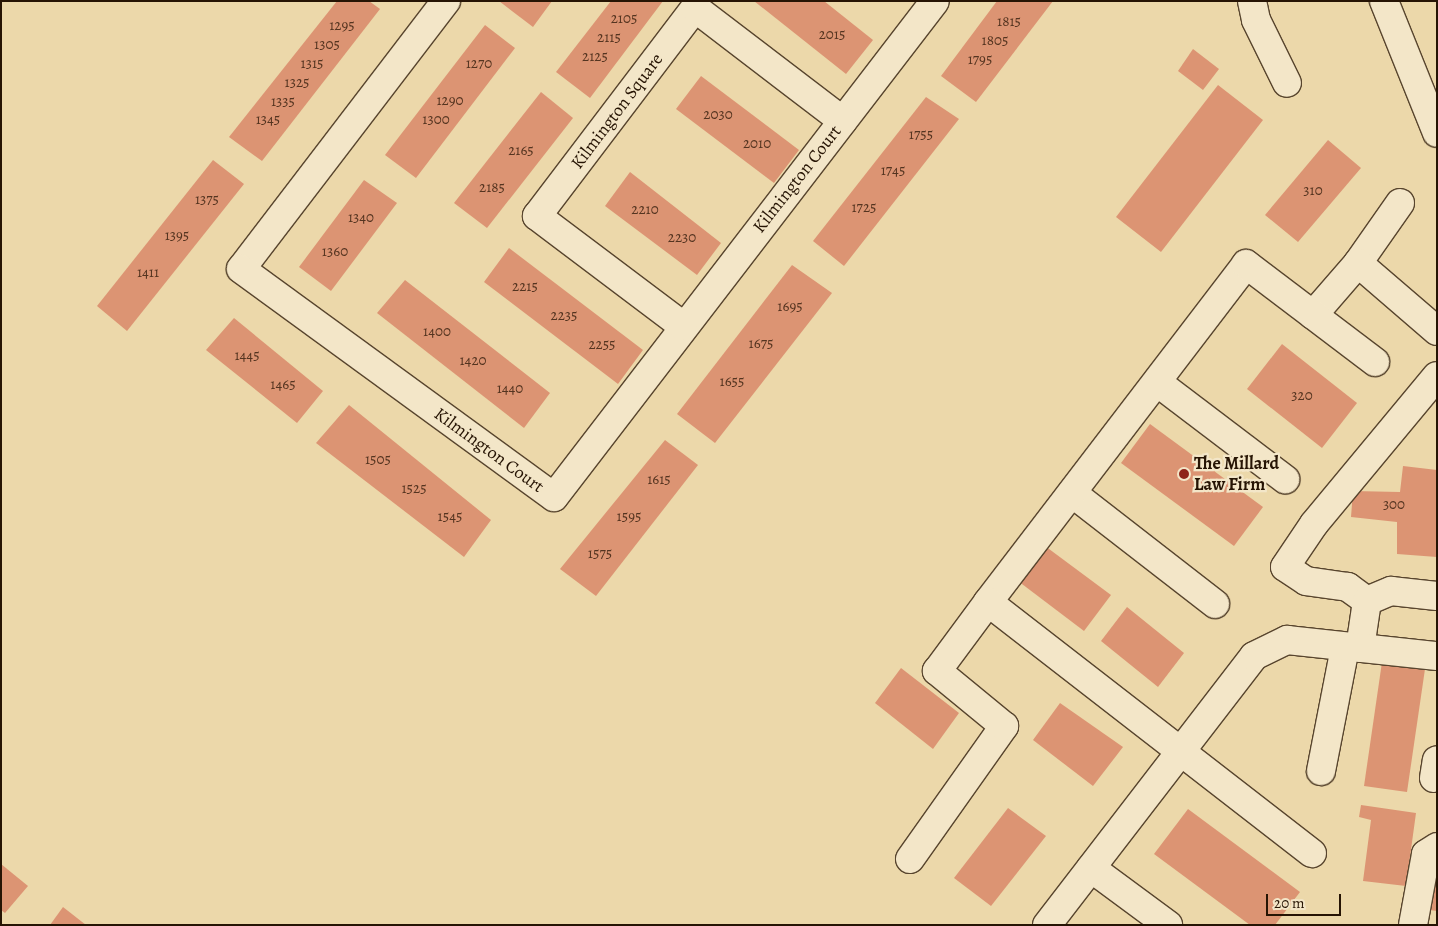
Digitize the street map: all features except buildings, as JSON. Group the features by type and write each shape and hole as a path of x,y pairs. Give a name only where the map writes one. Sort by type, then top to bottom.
{"street":[{"name":"Kilmington Court","path":"446,1 241,269 554,497 683,326 935,1"},
{"path":"1252,1 1256,20 1287,83"},
{"path":"1384,1 1398,14 1437,133"},
{"name":"Kilmington Square","path":"683,326 537,216 695,8 843,121"},
{"path":"1313,315 1358,263 1400,203"},
{"path":"1358,263 1437,331"},
{"path":"910,859 1004,726 937,671 1246,264 1375,362"},
{"path":"1367,601 1348,587 1306,581 1286,567 1314,524 1437,376"},
{"path":"1157,382 1285,479"},
{"path":"1072,493 1215,604"},
{"path":"1321,772 1352,647 1367,601 1391,591 1437,596"},
{"path":"988,602 1312,853"},
{"path":"1047,925 1254,656 1287,640 1437,656"},
{"path":"1413,925 1426,854 1437,847"},
{"path":"1091,868 1168,925"}],"place":[{"name":"The Millard Law Firm","path":"1184,474"}]}
